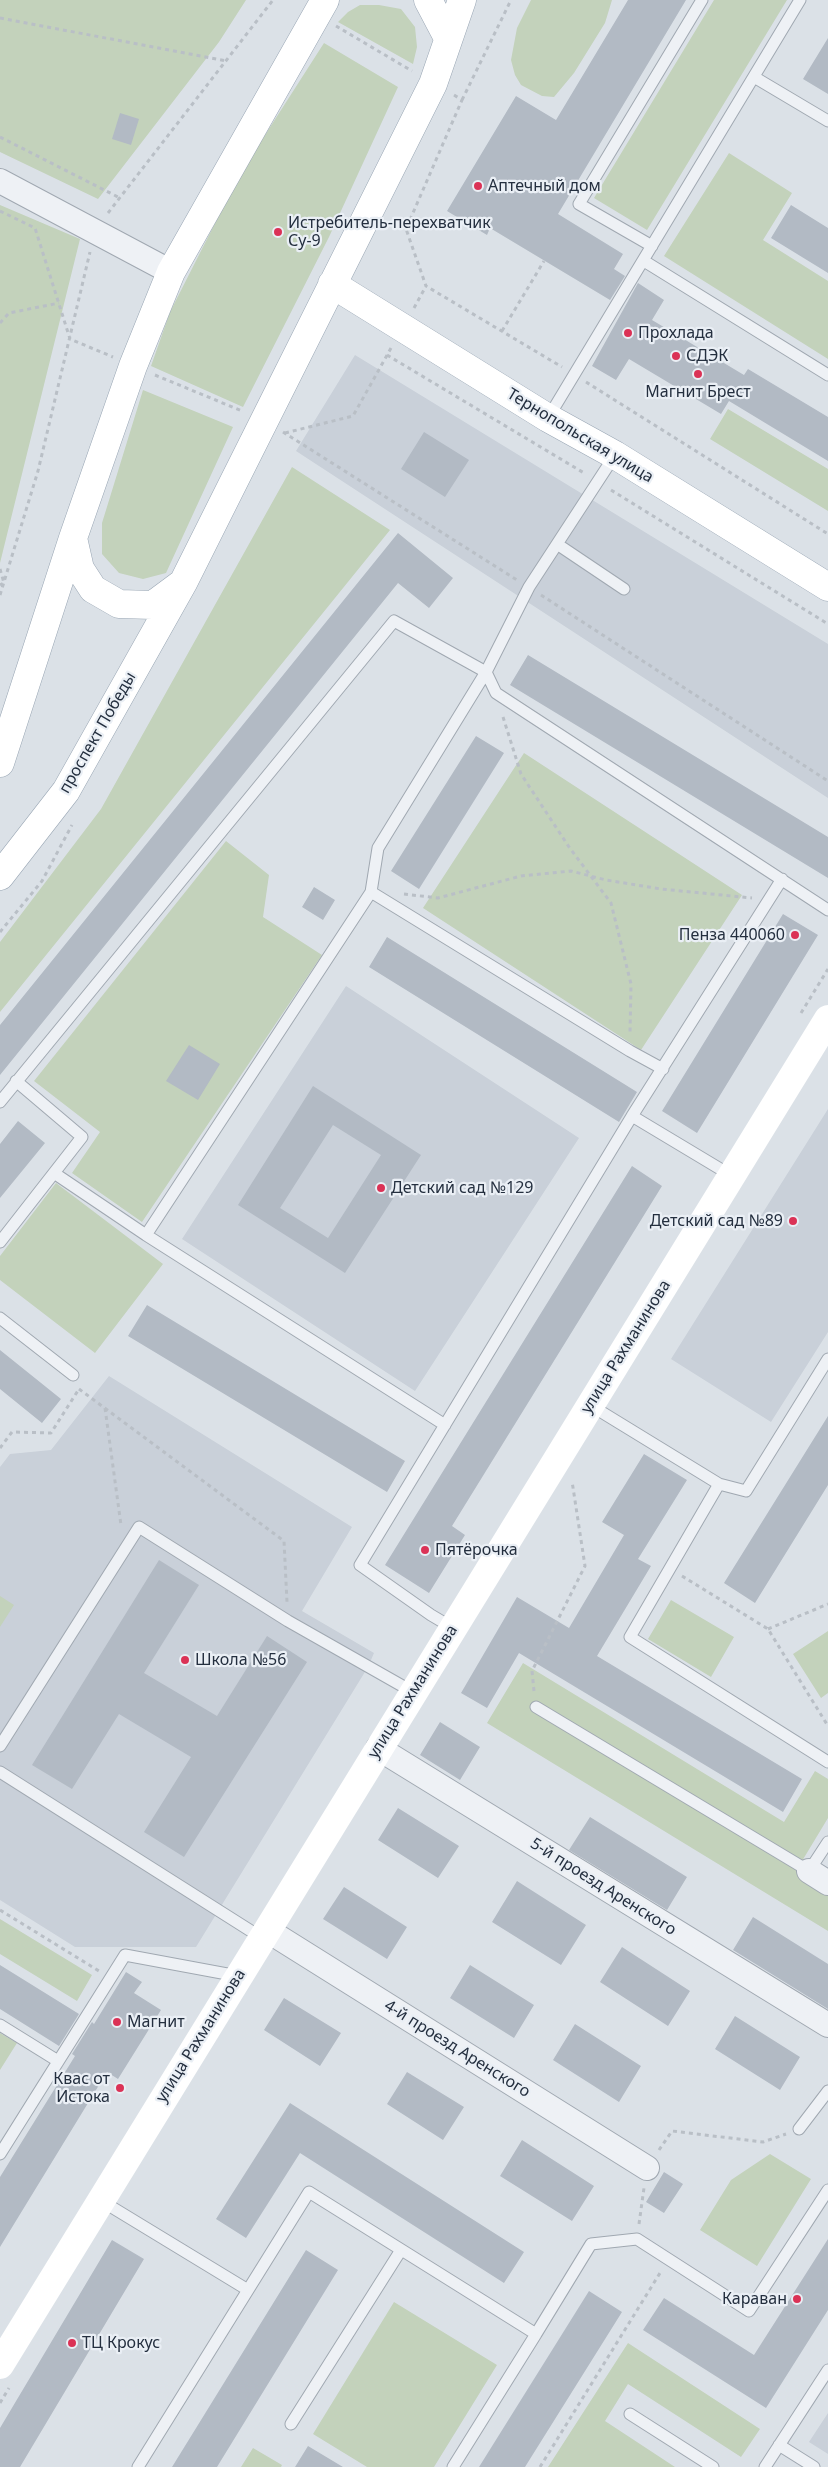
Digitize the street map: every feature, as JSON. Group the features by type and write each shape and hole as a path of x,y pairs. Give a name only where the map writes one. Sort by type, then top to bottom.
{"main road":[{"path":"428,0 448,38"},
{"path":"448,38 462,0"},
{"path":"0,763 73,538 134,366 172,272 320,7"},
{"name":"проспект Победы","path":"0,876 66,792 183,583 274,426 332,284 433,84 448,38"},
{"name":"Тернопольская улица","path":"332,284 548,418 615,456 828,587"},
{"path":"73,538 80,568 93,589 119,604 154,605 183,583"},
{"name":"улица Рахманинова","path":"0,2365 828,1019"}],"street":[{"path":"0,181 172,272"},
{"name":"5-й проезд Аренского","path":"378,1748 828,2025"},
{"name":"4-й проезд Аренского","path":"264,1934 647,2168"}],"lane":[{"path":"652,246 579,204 702,0"},
{"path":"548,418 576,375 800,0"},
{"path":"754,77 828,121"},
{"path":"644,261 828,375"},
{"path":"146,1235 371,892 378,848 486,672 529,587 615,456"},
{"path":"557,544 624,590"},
{"path":"0,1102 394,621 486,672 496,693 828,910"},
{"path":"453,1628 431,1616 360,1565 632,1116 782,879"},
{"path":"371,892 630,1052 663,1069"},
{"path":"0,1242 82,1137 16,1081"},
{"path":"632,1116 732,1176"},
{"path":"54,1173 146,1235 445,1425"},
{"path":"0,1318 73,1375"},
{"path":"590,1406 719,1484 746,1491 828,1360"},
{"path":"719,1484 630,1637 828,1762"},
{"path":"0,1746 140,1527 288,1621 413,1692"},
{"path":"536,1707 819,1877 828,1842"},
{"path":"0,1772 264,1934"},
{"path":"0,2154 125,1954 238,1976"},
{"path":"0,2025 58,2061"},
{"path":"799,2129 828,2091"},
{"path":"453,2467 591,2244 637,2239 749,2311 828,2190"},
{"path":"138,2467 309,2192 536,2334"},
{"path":"100,2200 248,2290"},
{"path":"291,2424 401,2250"},
{"path":"766,2467 828,2370"},
{"path":"630,2414 712,2467"},
{"path":"779,2445 814,2467"}],"path":[{"path":"0,595 38,471 95,230 273,0"},
{"path":"511,0 462,100 406,229 426,286 576,375 828,534"},
{"path":"320,7 433,84 462,100"},
{"path":"0,18 227,61"},
{"path":"0,137 120,198"},
{"path":"0,211 35,228 70,339"},
{"path":"502,331 544,261"},
{"path":"0,323 9,313 59,303"},
{"path":"274,426 353,416 402,328"},
{"path":"70,339 274,426 529,587 828,780"},
{"path":"274,426 280,441"},
{"path":"0,569 2,584"},
{"path":"496,693 521,774 611,903 631,984 630,1052"},
{"path":"0,932 42,881 75,819"},
{"path":"384,900 408,893 438,898 521,876 571,871 591,876 712,895 770,899"},
{"path":"73,1375 79,1389 284,1541 288,1621"},
{"path":"0,1448 12,1432 51,1432 79,1389"},
{"path":"105,1407 125,1550"},
{"path":"536,1707 532,1671 585,1566 572,1481"},
{"path":"671,1569 768,1629 828,1726"},
{"path":"768,1629 828,1604"},
{"path":"0,1910 110,1978"},
{"path":"637,2239 647,2168 672,2131 764,2142 799,2129"},
{"path":"540,2467 669,2260"}],"shaded area":[{"path":"355,355 828,644 828,798 296,451"},
{"name":"Детский сад №129","path":"346,986 579,1138 415,1391 182,1239"},
{"name":"Детский сад №89","path":"828,1109 828,1332 771,1422 671,1359"},
{"name":"Школа №56","path":"109,1376 352,1527 302,1611 374,1653 368,1667 196,1947 75,1947 0,1900 0,1467 10,1454 51,1450"},
{"path":"828,2413 828,2454 809,2442"}],"green space":[{"path":"0,0 246,0 219,42 98,199 0,152"},
{"path":"531,0 612,0 605,23 574,73 554,97 542,96 521,85 515,75 511,60 517,28"},
{"path":"714,0 787,0 647,230 594,198"},
{"path":"360,5 379,5 401,9 415,27 417,47 413,64 338,22 348,12"},
{"path":"324,43 398,87 329,237 243,407 151,366 170,312 240,174"},
{"path":"729,153 792,193 763,240 828,281 828,359 664,256"},
{"path":"0,205 80,239 0,563"},
{"path":"143,390 233,427 166,573 143,579 119,573 102,554 102,523"},
{"path":"728,409 828,469 828,511 710,439"},
{"path":"292,467 390,530 0,1012 0,942 101,809"},
{"path":"524,753 742,895 641,1050 423,908"},
{"path":"226,841 269,875 263,917 322,955 142,1222 72,1173 100,1132 34,1081"},
{"path":"56,1183 163,1264 95,1353 0,1280 0,1256"},
{"path":"0,1596 14,1605 0,1627"},
{"path":"671,1600 734,1637 711,1677 648,1639"},
{"path":"828,1631 828,1693 821,1698 793,1654"},
{"path":"523,1663 784,1822 815,1771 828,1779 828,1818 796,1871 828,1891 828,1931 487,1723"},
{"path":"0,1919 92,1975 77,2001 0,1954"},
{"path":"0,2033 17,2043 0,2070"},
{"path":"770,2154 811,2179 757,2266 700,2230 731,2180"},
{"path":"394,2302 497,2365 434,2467 367,2467 313,2434"},
{"path":"628,2343 760,2429 741,2457 628,2384 605,2421 675,2467 548,2467"},
{"path":"253,2448 282,2465 281,2467 241,2467"}],"building":[{"path":"628,0 686,0 558,214 623,254 614,269 625,276 610,300 490,228 487,235 447,211 516,96 556,120"},
{"path":"828,38 828,94 803,79"},
{"path":"120,113 139,119 131,145 112,139"},
{"path":"791,205 828,228 828,273 771,238"},
{"path":"638,283 664,300 652,320 744,375 748,369 828,417 828,461 729,401 721,414 629,359 616,380 592,366"},
{"path":"424,432 469,460 445,497 401,469"},
{"path":"398,533 453,578 429,608 398,583 0,1075 0,1025"},
{"path":"528,655 828,837 828,878 510,685"},
{"path":"476,736 504,753 419,889 391,871"},
{"path":"314,887 335,900 323,920 302,907"},
{"path":"783,914 818,935 697,1133 662,1111"},
{"path":"387,937 637,1092 619,1122 369,967"},
{"path":"189,1045 220,1064 198,1100 166,1081"},
{"path":"313,1086 421,1155 345,1273 238,1205","holes":["333,1125 381,1155 328,1238 280,1208"]},
{"path":"18,1121 45,1143 0,1198 0,1144"},
{"path":"632,1166 662,1186 452,1526 465,1535 429,1593 385,1565"},
{"path":"147,1305 405,1461 387,1492 128,1336"},
{"path":"0,1350 61,1399 42,1423 0,1389"},
{"path":"828,1416 828,1485 755,1603 724,1583"},
{"path":"644,1454 687,1480 638,1559 651,1566 597,1656 802,1779 783,1812 519,1653 487,1708 461,1693 517,1597 569,1628 624,1535 602,1522"},
{"path":"159,1560 199,1585 144,1673 217,1716 267,1636 307,1662 184,1857 144,1832 191,1757 119,1714 72,1789 32,1765"},
{"path":"440,1722 480,1747 460,1780 420,1755"},
{"path":"398,1808 459,1846 438,1878 378,1840"},
{"path":"590,1817 687,1877 667,1910 569,1850"},
{"path":"517,1881 586,1925 561,1965 492,1922"},
{"path":"344,1887 407,1927 387,1959 323,1919"},
{"path":"753,1917 828,1964 828,2009 733,1950"},
{"path":"622,1947 690,1991 668,2026 600,1982"},
{"path":"0,1965 79,2014 59,2046 0,2009"},
{"path":"470,1965 534,2005 514,2038 450,1998"},
{"path":"126,1972 142,1982 134,1993 161,2010 118,2079 107,2072 0,2247 0,2177 75,2056 72,2054 92,2022 94,2024"},
{"path":"284,1998 341,2033 320,2066 264,2030"},
{"path":"735,2016 800,2057 780,2090 715,2049"},
{"path":"575,2024 641,2066 619,2102 553,2060"},
{"path":"407,2072 464,2107 443,2140 387,2104"},
{"path":"290,2103 524,2252 504,2283 300,2153 246,2238 216,2219"},
{"path":"522,2140 594,2186 572,2221 500,2176"},
{"path":"664,2172 683,2184 664,2213 646,2202"},
{"path":"828,2239 828,2310 766,2408 643,2330 664,2298 754,2355"},
{"name":"ТЦ Крокус","path":"112,2240 144,2259 20,2467 0,2467 0,2428"},
{"path":"306,2250 338,2270 217,2467 172,2467"},
{"path":"589,2291 622,2312 525,2467 479,2467"},
{"path":"308,2446 343,2467 295,2467"}],"place":[{"name":"Аптечный дом","path":"478,186"},
{"name":"Истребитель-перехватчик Су-9","path":"278,232"},
{"name":"Прохлада","path":"628,333"},
{"name":"СДЭК","path":"676,356"},
{"name":"Магнит Брест","path":"698,374"},
{"name":"Пенза 440060","path":"795,935"},
{"name":"Детский сад №129","path":"381,1188"},
{"name":"Детский сад №89","path":"793,1221"},
{"name":"Пятёрочка","path":"425,1550"},
{"name":"Школа №56","path":"185,1660"},
{"name":"Магнит","path":"117,2022"},
{"name":"Квас от Истока","path":"120,2088"},
{"name":"Караван","path":"797,2299"},
{"name":"ТЦ Крокус","path":"72,2343"}]}
